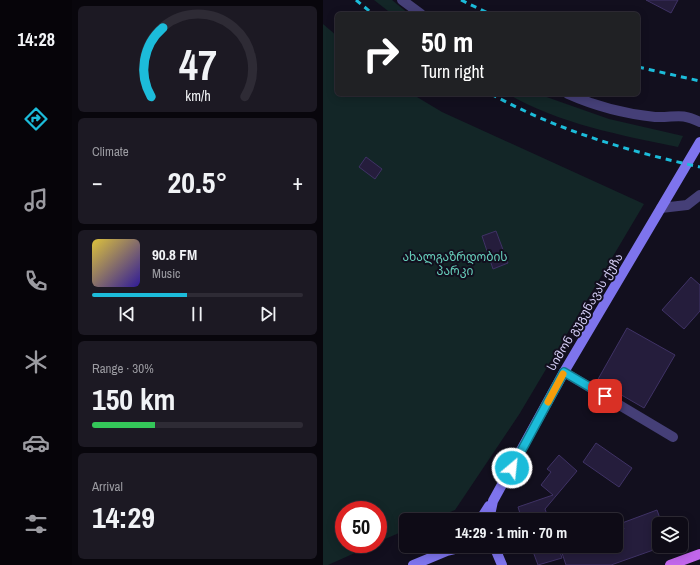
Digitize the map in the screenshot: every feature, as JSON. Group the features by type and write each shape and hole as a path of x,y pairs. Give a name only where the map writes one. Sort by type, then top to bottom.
{"main road":[{"name":"სიმონ გუგუნავას ქუჩა","path":"490,513 493,501 564,372 700,142"},
{"path":"485,513 493,501"},
{"path":"413,565 442,553"},
{"path":"497,553 502,565"},
{"path":"669,565 700,554"}],"street":[{"path":"403,0 418,12"},
{"path":"575,96 618,111 655,117 687,116 700,122"},
{"path":"661,208 687,205 700,195"},
{"path":"564,372 673,438"}],"green space":[{"path":"374,0 392,0 407,12 389,12"},
{"name":"ახალგაზრდობის პარკი","path":"323,24 335,34 335,96 415,96 442,112 644,204 520,413 455,510 448,513 399,513 399,533 387,538 387,501 335,501 335,553 355,553 328,565 323,565"},
{"path":"512,96 544,96 609,119 683,136 678,147 612,133 569,121"}],"building":[{"path":"646,0 678,0 671,13"},
{"path":"366,157 382,169 375,179 359,167"},
{"path":"496,231 508,263 493,269 482,236"},
{"path":"691,277 700,285 700,311 684,329 662,310"},
{"path":"627,328 675,355 644,408 597,381"},
{"path":"596,443 632,468 619,487 583,462"},
{"path":"559,455 577,471 545,509 546,513 520,513 518,507 553,495 541,485 551,472 547,469"},
{"path":"657,510 660,517 652,517 652,550 611,565 566,565 562,553 623,553 623,523"},
{"path":"534,553 560,553 562,558 538,565"}],"railway":[{"path":"356,0 371,12"},
{"path":"461,0 486,12"},
{"path":"640,67 700,81"},
{"path":"495,96 541,118 593,138 646,154 700,167"}],"slow traffic":[{"path":"548,402 563,374"}],"route":[{"path":"512,468 564,372 605,396"}]}
